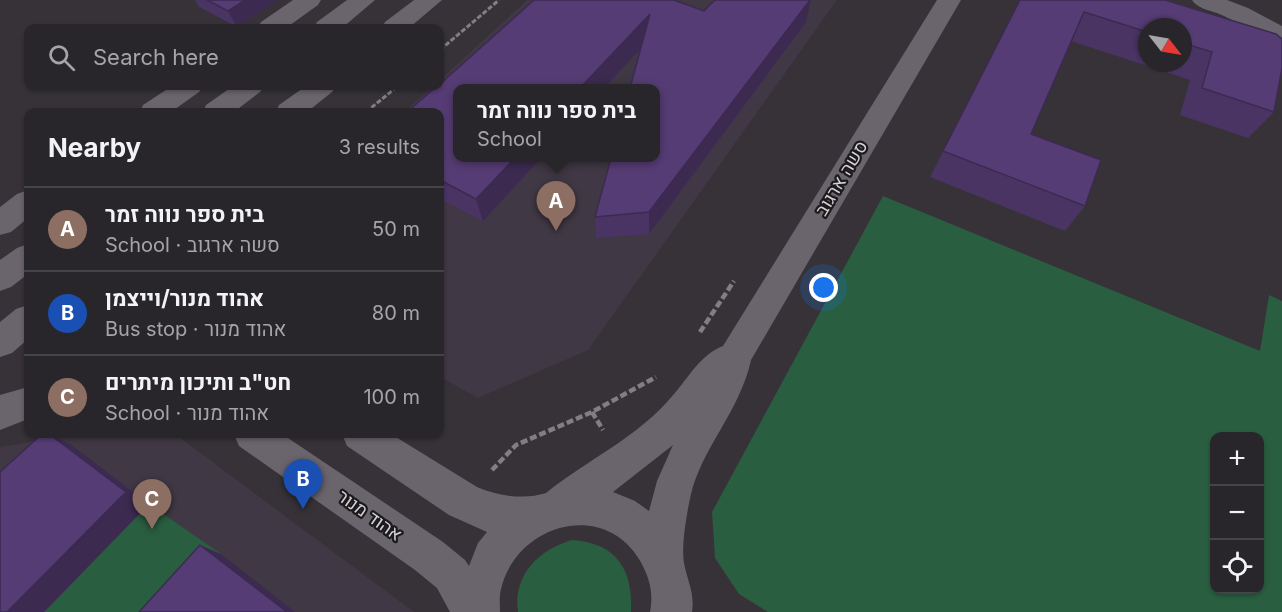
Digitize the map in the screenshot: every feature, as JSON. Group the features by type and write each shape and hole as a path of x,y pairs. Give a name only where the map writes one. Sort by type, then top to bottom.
{"street":[{"path":"276,24 309,0"},
{"path":"331,24 363,0"},
{"path":"399,24 430,0"},
{"name":"סשה ארגוב","path":"664,563 667,522 676,482 732,378 735,357 949,0"},
{"path":"1204,0 1239,13 1282,36"},
{"path":"159,108 184,90"},
{"path":"221,108 246,90"},
{"path":"295,108 318,90"},
{"path":"0,223 24,205"},
{"path":"0,278 24,260"},
{"path":"0,342 24,322"},
{"name":"סשה ארגוב","path":"479,612 480,590 491,560 510,535 546,511 604,478 654,439 679,416 715,367 735,357"},
{"path":"0,413 24,404"},
{"name":"אהוד מנור","path":"258,438 429,556 451,574 473,612"},
{"path":"366,438 463,501 489,513 546,511 588,504 615,510 639,525 657,548 669,576 672,610"}],"path":[{"path":"444,47 499,0"},
{"path":"371,108 393,90"},
{"path":"698,335 738,275"},
{"path":"516,445 592,412 660,375"}],"shaded area":[{"path":"527,0 837,0 588,350 478,398 444,379 444,108 408,108 429,90 444,90 444,76"},
{"path":"54,438 180,438 414,612 0,612 0,447"}],"green space":[{"path":"883,196 1260,351 1269,295 1282,301 1282,612 768,612 739,594 715,558 712,512"},
{"path":"149,504 221,554 169,612 44,612"},
{"path":"572,540 588,542 600,547 619,561 629,583 631,612 518,612 519,586 524,575 539,557 560,544"}],"building":[{"path":"207,0 245,0 228,11"},
{"path":"534,0 674,0 704,11 715,0 810,0 649,212 595,217 610,162 660,162 660,84 631,84 650,14 584,84 453,84 453,162 511,162 476,199 444,182 444,108 412,108 432,90 444,90 444,80"},
{"path":"1020,0 1165,0 1276,34 1282,39 1282,68 1274,112 1202,88 1212,52 1192,46 1192,18 1138,18 1138,29 1084,12 1031,134 1101,160 1085,206 943,151"},
{"path":"38,438 54,438 126,492 7,612 0,612 0,472"},
{"path":"200,545 287,612 139,612"}],"place":[{"name":"בית ספר נווה זמר","path":"556,231"},
{"name":"אהוד מנור/וייצמן","path":"303,509"},
{"name":"חט\"ב ותיכון מיתרים","path":"152,529"}]}
